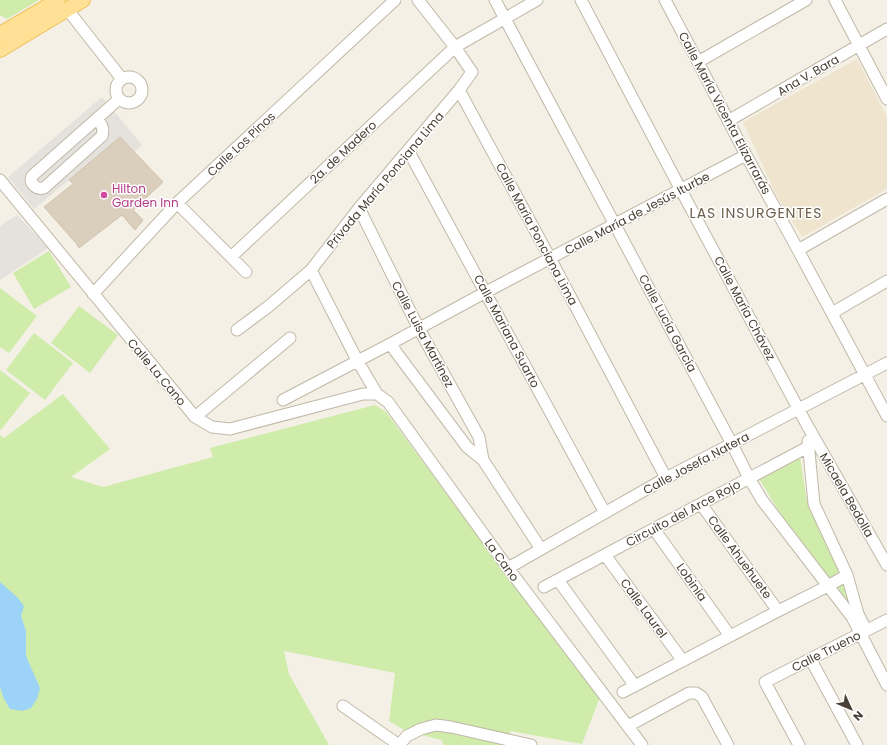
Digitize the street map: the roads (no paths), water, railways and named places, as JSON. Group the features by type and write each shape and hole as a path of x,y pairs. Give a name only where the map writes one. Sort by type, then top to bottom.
{"main road":[{"path":"0,34 63,5 83,0"},
{"path":"0,50 63,5"}],"street":[{"name":"Calle Los Pinos","path":"93,294 177,203 395,0"},
{"path":"418,0 455,47 472,72 460,90"},
{"name":"Calle Lucía García","path":"495,0 762,500 863,632"},
{"name":"2a. de Madero","path":"231,257 455,47 537,0"},
{"name":"Calle María Chávez","path":"581,0 807,425 814,504 847,575 863,632"},
{"path":"698,62 806,0"},
{"path":"835,0 887,99"},
{"name":"Calle María Vicenta Elizarrarás","path":"667,1 746,155 887,416"},
{"path":"63,5 122,79"},
{"name":"Ana V. Bara","path":"728,121 887,29"},
{"path":"126,77 131,77 139,81 142,94 136,102 126,104 119,100 115,91 118,82 126,77"},
{"name":"Privada María Ponciana Lima","path":"237,330 269,306 311,270 359,208 460,90"},
{"name":"Calle María Ponciana Lima","path":"460,90 666,478"},
{"path":"97,119 103,127 102,136 44,188 36,188 31,182 32,176 97,119 119,100"},
{"name":"Calle Mariana Suarto","path":"408,150 605,513"},
{"name":"Calle María de Jesús Iturbe","path":"283,400 746,155"},
{"name":"Calle La Cano","path":"0,180 195,418 212,427 230,429 363,394 377,394"},
{"path":"798,250 887,200"},
{"path":"177,203 246,272"},
{"name":"Calle Luisa Martínez","path":"359,208 419,328 479,437 483,460"},
{"name":"La Cano","path":"311,270 377,394 388,402 508,568 642,745"},
{"path":"832,313 887,281"},
{"path":"195,418 290,338"},
{"name":"Calle Luisa Martínez","path":"390,344 467,447 483,460 541,549"},
{"name":"Calle Josefa Natera","path":"508,568 666,478 887,363"},
{"name":"Micaela Bedolla","path":"807,425 887,565"},
{"name":"Circuito del Arce Rojo","path":"544,587 808,447"},
{"name":"Calle Ahuehuete","path":"701,504 778,611"},
{"name":"Lobinia","path":"654,529 730,636"},
{"name":"Calle Laurel","path":"605,555 683,661"},
{"path":"623,692 847,575"},
{"path":"558,580 635,686"},
{"name":"Calle Trueno","path":"799,745 766,682 887,620"},
{"path":"863,632 887,670"},
{"path":"863,632 887,685"},
{"path":"811,660 857,745"},
{"path":"628,726 689,693 696,693 702,697 728,745"},
{"path":"343,706 399,745 408,736 421,728 436,725 531,745"}],"water":[{"path":"0,582 18,598 24,606 21,616 26,631 26,656 40,688 37,699 31,708 22,711 10,709 4,699 0,687"}],"place":[{"name":"Hilton Garden Inn","path":"104,195"}],"district":[{"name":"LAS INSURGENTES","path":"756,213"}]}
